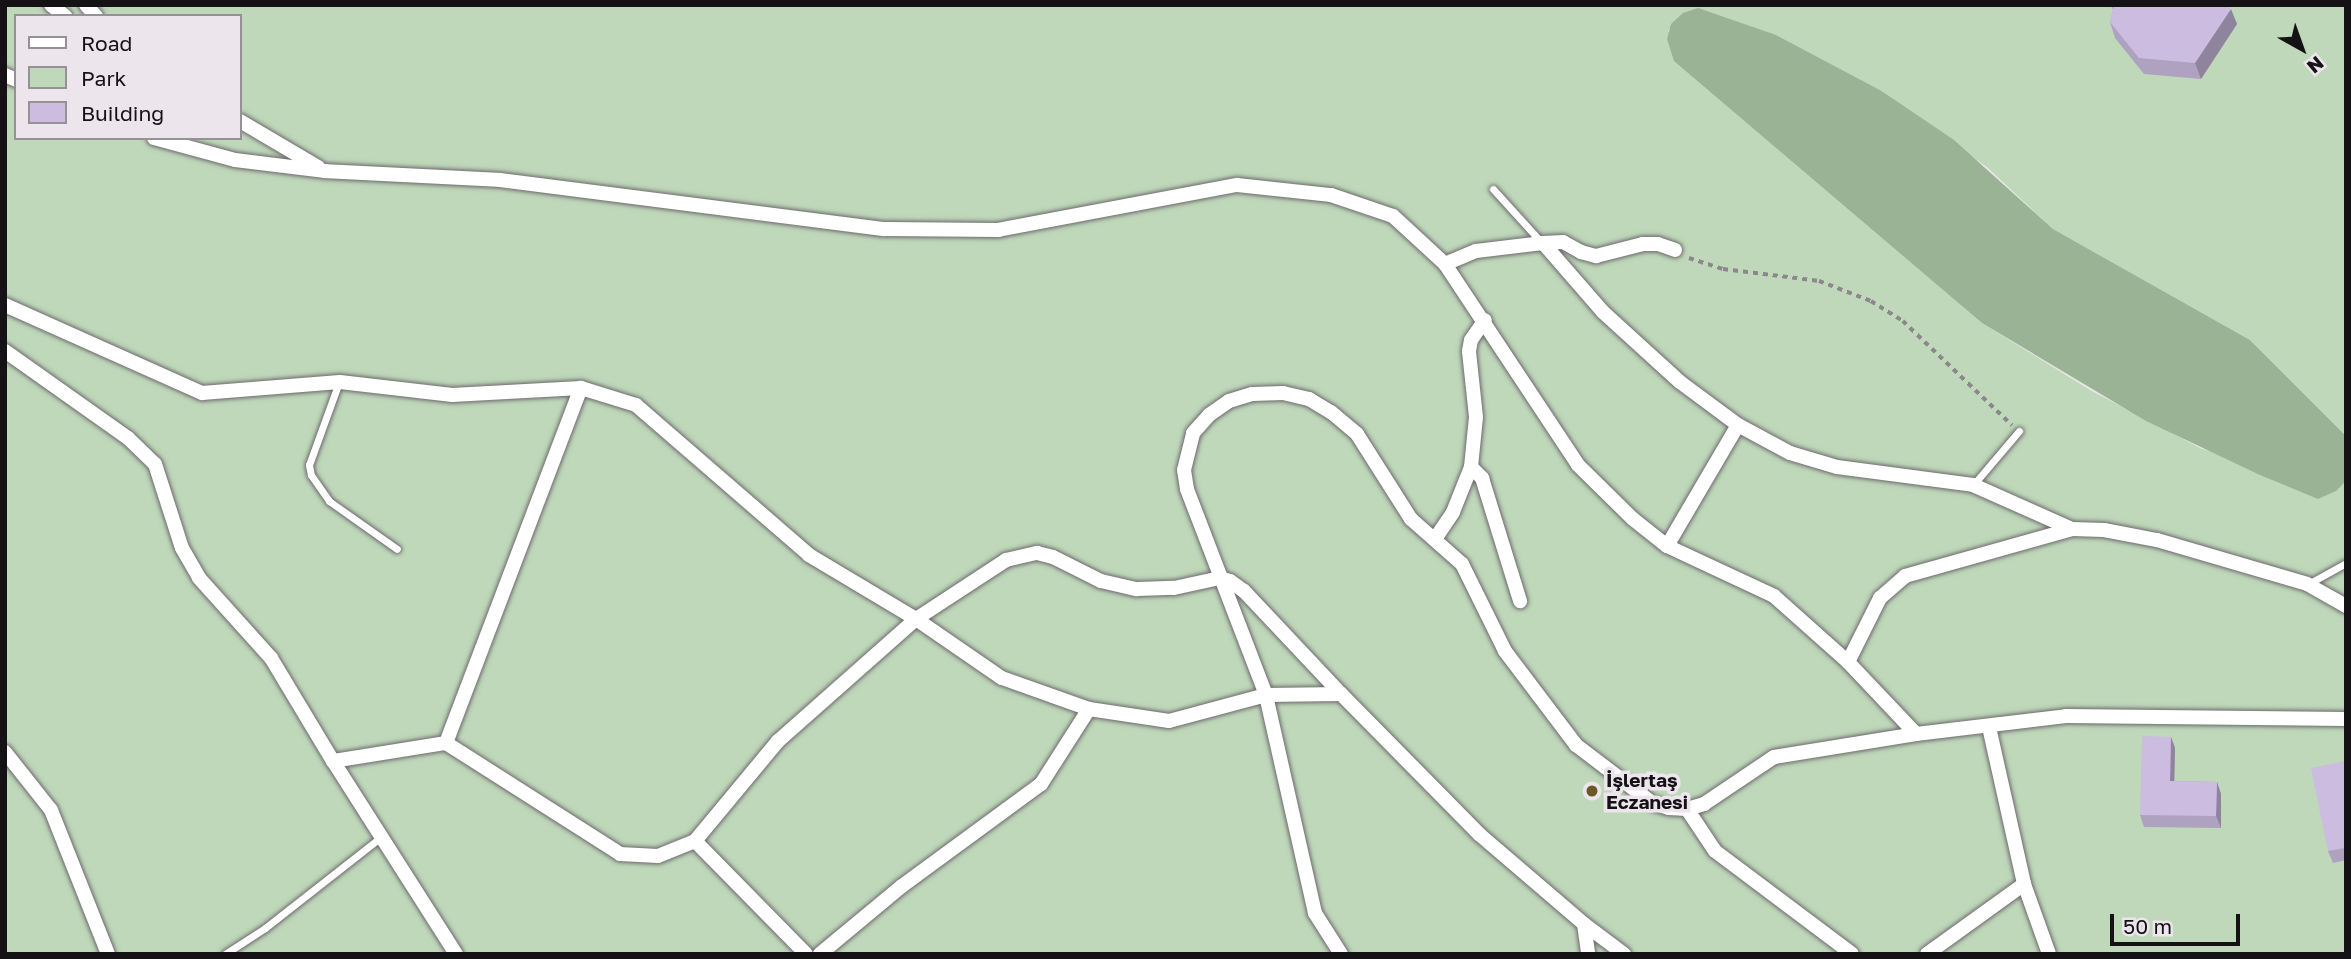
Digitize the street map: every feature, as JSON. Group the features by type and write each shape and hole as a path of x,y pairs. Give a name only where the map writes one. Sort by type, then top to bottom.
{"street":[{"path":"242,122 325,171"},
{"path":"161,140 235,160 325,171 500,180 886,229 998,230 1237,185 1331,195 1393,216 1445,264 1485,320 1578,465 1633,519 1667,546 1774,596 1848,662 1916,734"},
{"path":"1445,264 1476,251 1542,243 1563,242 1581,252 1596,256 1643,244 1658,244 1675,250"},
{"path":"1542,243 1603,312 1700,399 1738,425 1781,449 1811,461 1837,467 1973,485 2072,529 2134,534 2307,584 2346,606"},
{"path":"5,305 202,393 340,382 452,395 581,388 636,405 809,555 916,619 1002,678 1089,709 1169,722 1266,695 1341,694"},
{"path":"1435,539 1453,512 1471,467 1476,417 1469,351 1471,340 1485,320"},
{"path":"5,351 128,438 155,464 182,548 199,578 271,658 456,954"},
{"path":"446,743 581,388"},
{"path":"1341,954 1315,913 1266,695 1186,489 1186,451 1193,433 1209,415 1229,401 1252,394 1283,393 1309,399 1331,412 1357,434 1411,519 1462,564 1505,651 1576,745 1653,803 1669,808 1687,809 1704,804 1774,757 1916,734 2066,716 2346,719"},
{"path":"1667,546 1738,425"},
{"path":"1471,467 1482,478 1520,601"},
{"path":"1848,662 1880,598 1905,576 2072,529"},
{"path":"333,761 446,743 620,854 658,856 695,841 778,741 916,619 1006,560 1021,554 1053,557 1101,581 1137,589 1174,587 1220,578 1244,591 1479,834 1623,954"},
{"path":"820,954 902,886 1041,784 1089,709"},
{"path":"1989,727 2024,884 2049,954"},
{"path":"5,752 51,810 108,954"},
{"path":"1687,809 1715,851 1852,954"},
{"path":"695,841 806,954"},
{"path":"1927,954 2024,884"},
{"path":"1584,924 1588,954"}],"lane":[{"path":"1493,189 1542,243"},
{"path":"340,382 309,465 312,475 329,501 397,549"},
{"path":"1973,485 2019,431"},
{"path":"2307,584 2346,563"},
{"path":"225,954 265,928 382,836"}],"path":[{"path":"1675,250 1723,269 1819,281 1871,301 1903,321 1947,359 2019,431"}],"green space":[{"path":"5,5 2346,5 2346,436 2250,340 2053,229 1988,168 1880,90 1776,35 1683,13 1668,31 1835,196 1982,323 2090,390 2202,449 2343,484 2346,479 2346,954 5,954"},
{"path":"1698,8 1776,35 1880,90 1954,140 2053,229 2250,340 2345,435 2346,479 2343,484 2336,491 2318,499 2260,475 2146,421 1982,323 1674,61 1667,39 1671,24 1683,13"}],"building":[{"path":"2114,5 2227,5 2231,9 2195,63 2139,58 2110,22"},
{"path":"2142,736 2171,737 2170,781 2217,782 2216,816 2140,815"},
{"path":"2346,761 2346,848 2328,851 2311,768"}],"place":[{"name":"İşlertaş Eczanesi","path":"1592,791"}]}
